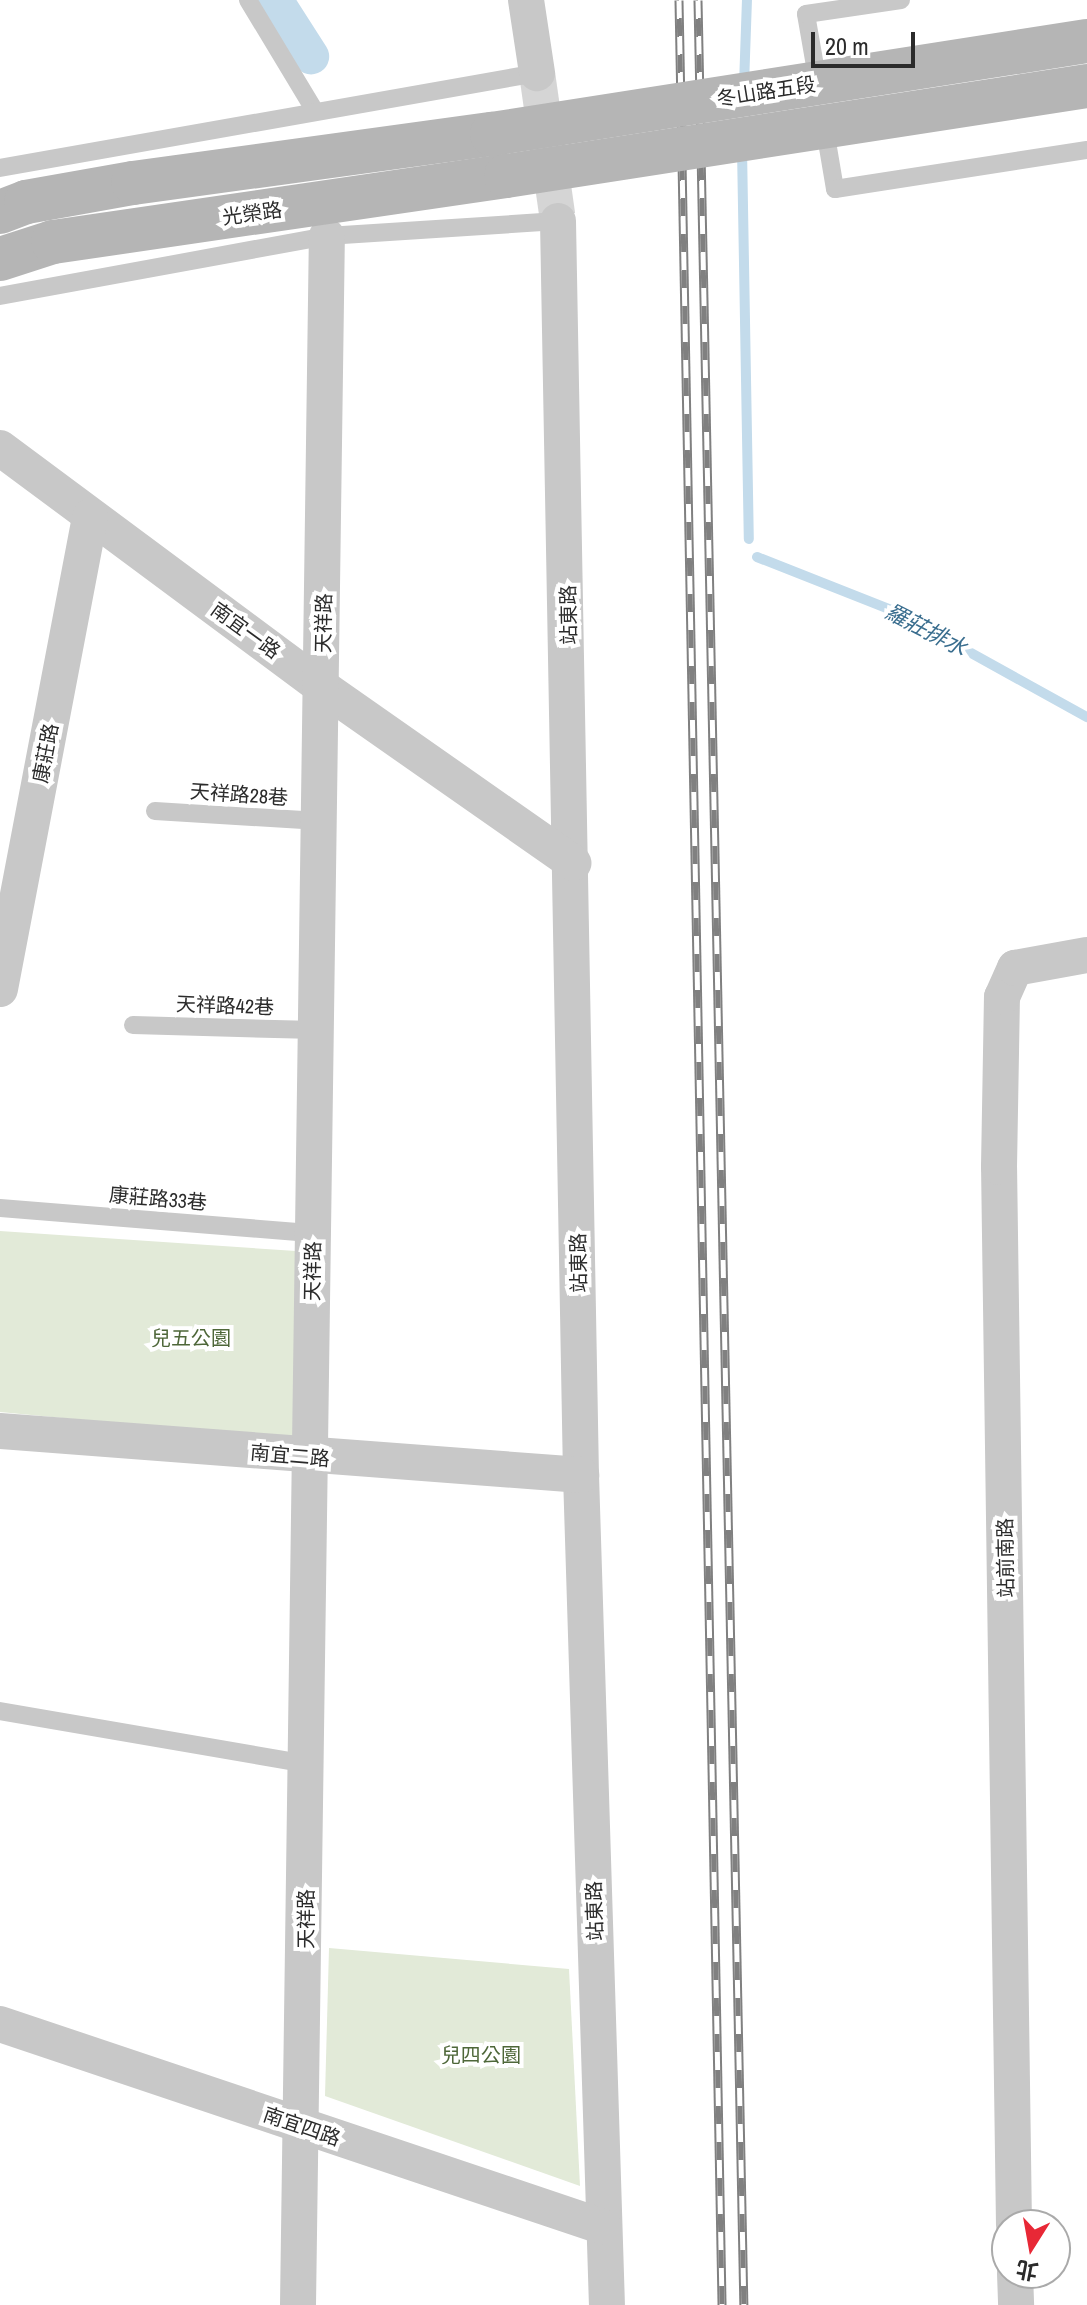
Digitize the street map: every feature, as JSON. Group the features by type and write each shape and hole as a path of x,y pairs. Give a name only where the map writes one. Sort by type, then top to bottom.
{"street":[{"path":"526,0 537,73"},
{"name":"冬山路五段","path":"0,212 26,202 133,183 492,134 1087,41"},
{"name":"光榮路","path":"0,259 53,242 1087,86"},
{"name":"站東路","path":"558,221 573,863 581,1475 607,2305"},
{"name":"天祥路","path":"298,2305 303,2127 309,1457 327,236"},
{"name":"南宜一路","path":"0,448 322,687 573,863"},
{"name":"康莊路","path":"0,989 90,516"},
{"name":"站前南路","path":"1014,2209 999,1167 1002,997 1015,968 1087,955"},
{"name":"南宜二路","path":"0,1431 309,1457 581,1475"},
{"name":"南宜四路","path":"0,2024 604,2227"}],"lane":[{"path":"248,0 315,111"},
{"path":"901,0 806,14 835,189 1087,150"},
{"path":"0,168 537,73"},
{"path":"0,296 327,236 558,221"},
{"name":"天祥路28巷","path":"155,811 320,821"},
{"name":"天祥路42巷","path":"133,1025 316,1030"},
{"name":"康莊路33巷","path":"0,1208 313,1233"},
{"path":"0,1711 306,1764"}],"green space":[{"name":"兒五公園","path":"0,1231 296,1251 293,1440 0,1412"},
{"name":"兒四公園","path":"329,1948 569,1969 580,2186 325,2096"}],"waterway":[{"path":"275,0 311,56"},
{"path":"744,85 747,0"},
{"path":"742,149 749,539"},
{"name":"羅莊排水","path":"757,557 899,613 1087,717"}],"tunnel":[{"path":"537,73 558,221"}],"railway":[{"path":"679,0 722,2305"},
{"path":"698,0 744,2305"}]}
